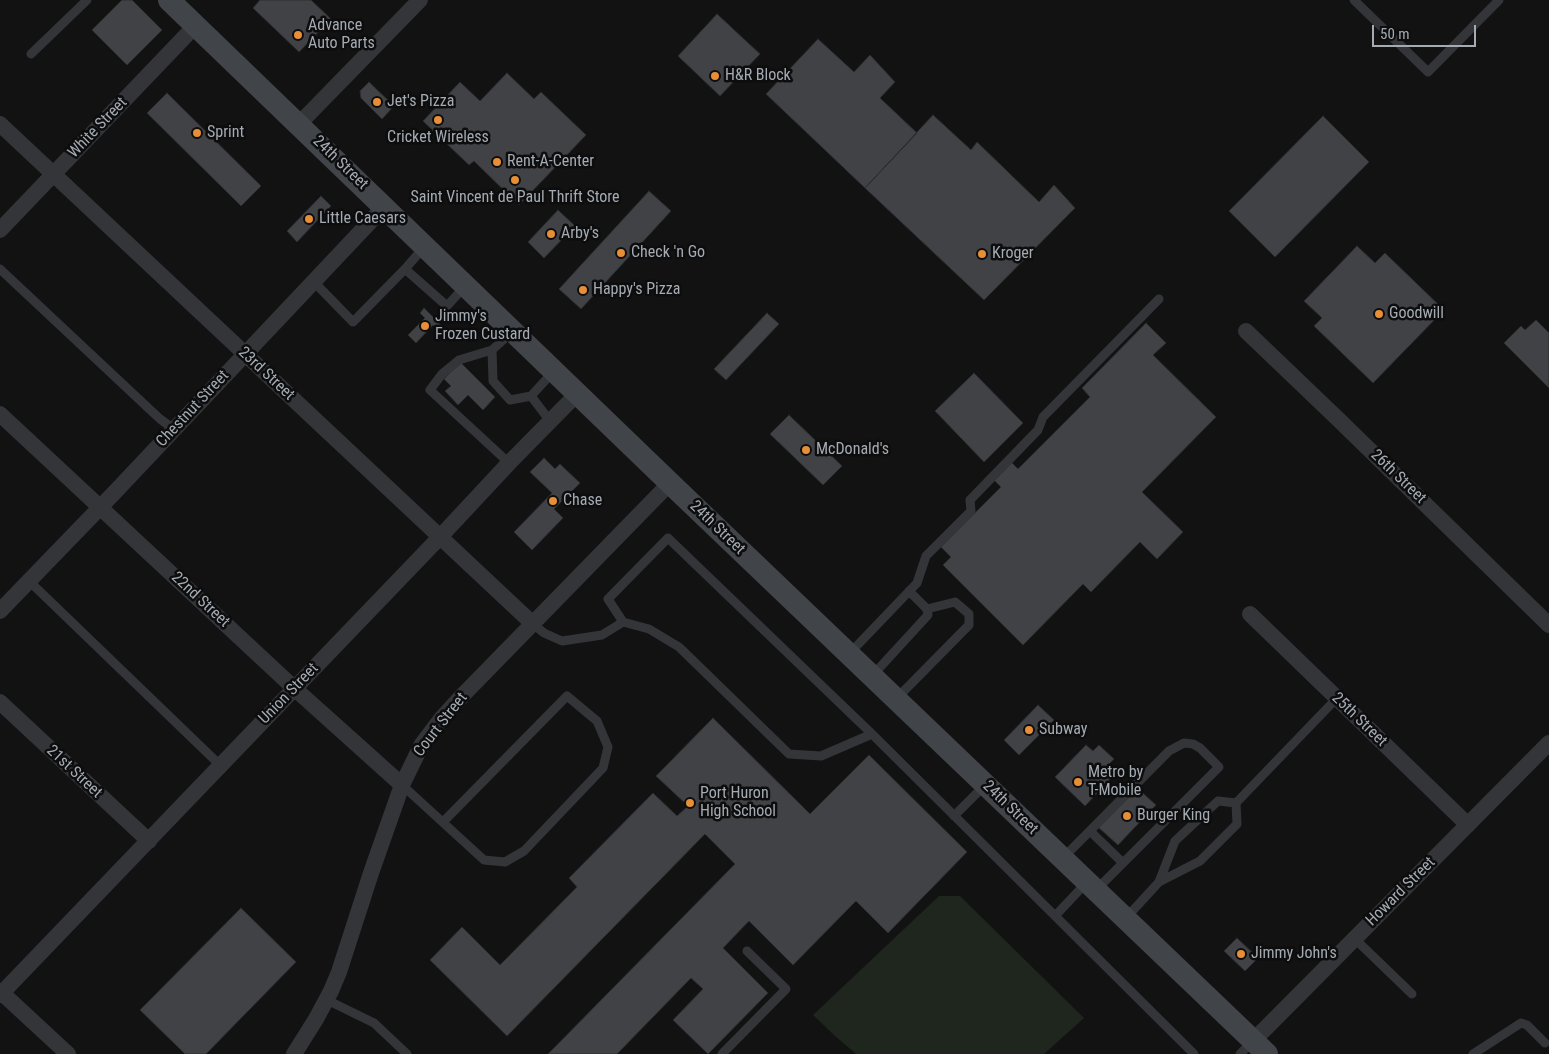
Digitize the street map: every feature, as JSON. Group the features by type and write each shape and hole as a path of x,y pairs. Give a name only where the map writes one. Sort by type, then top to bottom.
{"street":[{"path":"299,124 420,0"},
{"name":"24th Street","path":"177,2 196,26 1126,919 1253,1050"},
{"name":"White Street","path":"0,230 196,26"},
{"name":"23rd Street","path":"0,124 533,624"},
{"name":"Chestnut Street","path":"0,611 100,508 384,206"},
{"name":"26th Street","path":"1246,331 1549,625"},
{"name":"Union Street","path":"1,993 440,538 509,463 578,394"},
{"name":"22nd Street","path":"0,414 294,688 402,785"},
{"name":"Court Street","path":"294,1054 316,1019 339,972 402,785 422,744 441,719 670,483"},
{"name":"25th Street","path":"1250,614 1468,825"},
{"name":"21st Street","path":"0,702 148,841"},
{"name":"Howard Street","path":"1253,1050 1355,939 1549,743"},
{"path":"1,993 68,1054"}],"lane":[{"path":"31,54 87,0"},
{"path":"1354,0 1428,72 1499,0"},
{"path":"314,282 353,322 425,246"},
{"path":"0,269 160,419 174,429"},
{"path":"405,269 447,306 466,285"},
{"path":"849,654 917,583 926,556 971,511 970,500 1038,430 1044,417 1159,300"},
{"path":"509,463 430,390 442,374 458,360 492,350 513,330"},
{"path":"492,350 493,381 510,400 531,396 554,370"},
{"path":"531,396 550,422"},
{"path":"872,734 821,756 788,754 679,646 650,629 624,622 608,599 668,538 872,734 1194,1054"},
{"path":"29,581 221,766"},
{"path":"872,676 928,615 927,609 909,591"},
{"path":"896,699 969,626 969,614 955,602 927,609"},
{"path":"533,624 544,633 562,641 602,635 624,622"},
{"path":"402,785 442,822 484,860 505,862 524,851 603,768 608,747 597,721 567,696 442,822"},
{"path":"1159,882 1200,861 1237,824 1236,803 1337,698"},
{"path":"1055,916 1123,864 1219,767 1200,748 1193,744 1184,743 1169,751 1063,858"},
{"path":"954,816 985,784"},
{"path":"1126,919 1159,882 1175,841 1218,801 1236,803"},
{"path":"1090,831 1123,864"},
{"path":"1355,939 1412,994"},
{"path":"722,1054 786,990 747,951"},
{"path":"326,1000 374,1023 407,1054"},
{"path":"1473,1054 1521,1023 1527,1025 1545,1043"}],"shaded area":[{"path":"939,896 960,896 1084,1018 1044,1054 856,1054 813,1015"}],"building":[{"path":"122,0 132,0 162,30 127,65 92,30"},
{"name":"Advance Auto Parts","path":"260,0 311,0 331,19 299,52 253,8"},
{"path":"717,14 760,54 720,96 678,56"},
{"path":"818,39 854,72 870,55 895,82 880,98 917,133 865,188 766,94"},
{"path":"507,73 534,99 541,92 586,135 519,205 474,161 469,165 423,121 460,82 480,101"},
{"name":"Jet's Pizza","path":"369,82 394,106 382,119 361,98 360,91"},
{"path":"167,93 261,186 241,206 147,113"},
{"name":"Kroger","path":"933,115 971,150 977,142 1039,202 1054,185 1075,208 984,300 865,188"},
{"path":"1323,116 1369,162 1275,257 1229,211"},
{"path":"649,191 671,211 581,309 559,289"},
{"name":"Little Caesars","path":"321,196 331,206 297,242 287,231"},
{"name":"Arby's","path":"558,210 575,226 544,258 528,242"},
{"name":"Goodwill","path":"1357,246 1375,263 1385,253 1444,310 1373,383 1314,326 1322,318 1304,301"},
{"name":"Jimmy's Frozen Custard","path":"424,308 442,326 438,330 433,325 416,343 408,335 425,318 420,313"},
{"path":"767,313 779,324 726,380 714,369"},
{"path":"1536,320 1549,333 1549,388 1504,343 1521,326 1525,330"},
{"path":"1146,323 1166,343 1153,355 1216,417 1142,492 1183,532 1157,559 1140,542 1091,592 1083,584 1023,645 943,565 951,557 941,547 1001,487 994,480 1011,462 1018,469 1090,397 1082,388"},
{"path":"460,362 495,397 483,410 468,395 458,405 445,391 451,386 444,379"},
{"path":"974,373 1023,423 984,462 935,411"},
{"name":"McDonald's","path":"789,415 842,466 823,485 770,434"},
{"name":"Chase","path":"544,458 555,469 560,464 580,483 554,509 563,518 532,550 514,532 552,493 530,472"},
{"name":"Subway","path":"1038,705 1054,720 1019,755 1004,740"},
{"path":"713,718 810,814 869,755 967,852 888,933 856,901 793,965 749,921 723,948 768,993 708,1054 673,1020 703,989 691,978 617,1054 548,1054 735,864 705,834 507,1036 430,960 462,927 500,965 577,887 569,878 653,793 677,816 688,806 656,776"},
{"path":"1086,745 1093,751 1099,745 1114,759 1109,764 1117,772 1085,806 1055,777"},
{"name":"Burger King","path":"1136,787 1156,805 1118,845 1098,827"},
{"path":"241,908 296,962 206,1054 185,1054 140,1010"},
{"name":"Jimmy John's","path":"1237,938 1258,958 1245,971 1224,951"}],"place":[{"name":"Advance Auto Parts","path":"298,35"},
{"name":"H&R Block","path":"715,76"},
{"name":"Jet's Pizza","path":"377,102"},
{"name":"Cricket Wireless","path":"438,120"},
{"name":"Sprint","path":"197,133"},
{"name":"Rent-A-Center","path":"497,162"},
{"name":"Saint Vincent de Paul Thrift Store","path":"515,180"},
{"name":"Little Caesars","path":"309,219"},
{"name":"Arby's","path":"551,234"},
{"name":"Check 'n Go","path":"621,253"},
{"name":"Kroger","path":"982,254"},
{"name":"Happy's Pizza","path":"583,290"},
{"name":"Goodwill","path":"1379,314"},
{"name":"Jimmy's Frozen Custard","path":"425,326"},
{"name":"McDonald's","path":"806,450"},
{"name":"Chase","path":"553,501"},
{"name":"Subway","path":"1029,730"},
{"name":"Metro by T-Mobile","path":"1078,782"},
{"name":"Port Huron High School","path":"690,803"},
{"name":"Burger King","path":"1127,816"},
{"name":"Jimmy John's","path":"1241,954"}]}
